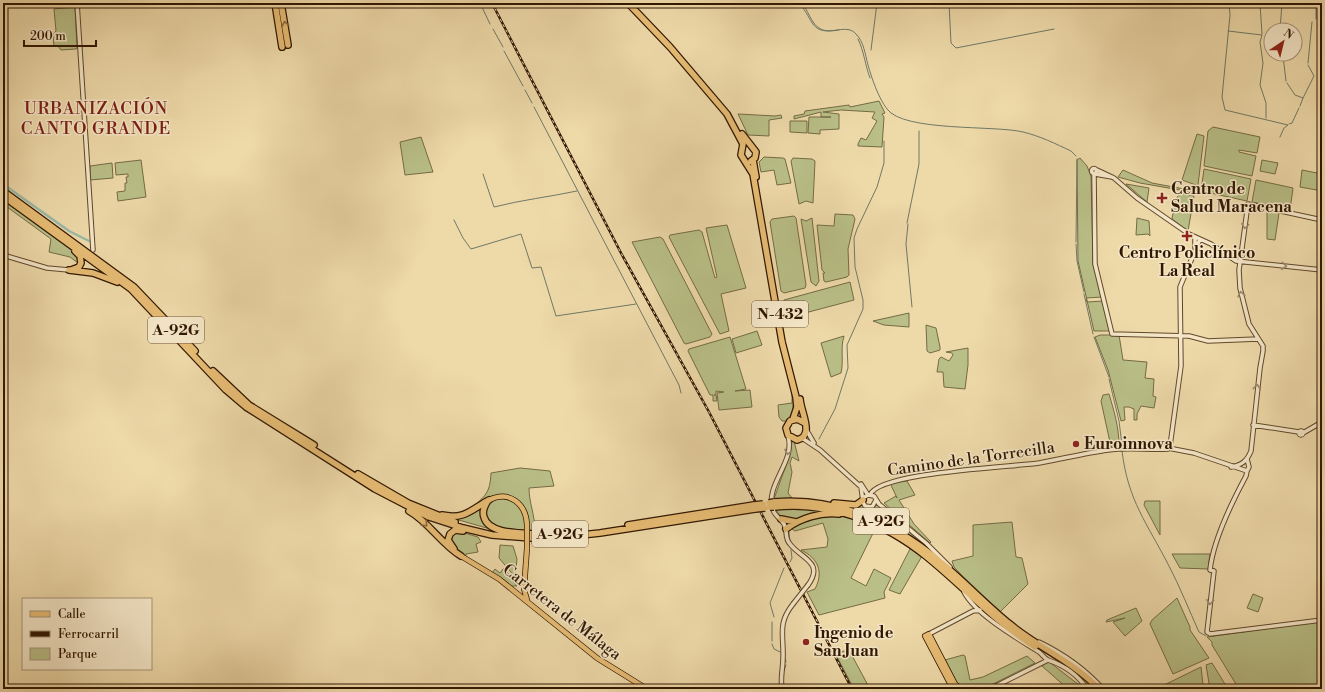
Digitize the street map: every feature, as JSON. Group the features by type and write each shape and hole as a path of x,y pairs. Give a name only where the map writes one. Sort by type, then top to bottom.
{"highway":[{"path":"274,3 285,46 281,3"},
{"name":"N-432","path":"628,3 670,47 717,101 737,130 743,149 741,156 753,174 782,342 796,397 796,407 793,419 787,426 788,435"},
{"name":"N-432","path":"633,3 668,40 717,97 730,113 745,139 756,152 753,160 785,341 807,431"},
{"path":"743,149 746,147 752,148"},
{"path":"745,161 753,160"},
{"name":"A-92G","path":"3,191 110,268 146,299 238,396 262,414 383,490 432,514 464,525 506,534 547,535 597,530 769,505 807,502 851,510 886,524 922,546 1005,627 1045,652"},
{"name":"A-92G","path":"3,196 131,289 226,390 246,408 394,501 446,523 492,536 524,539 566,538 754,507"},
{"path":"52,226 58,228 88,249 93,250 96,255 110,268"},
{"path":"64,240 81,258 80,266 69,270"},
{"path":"69,270 102,275 131,289"},
{"path":"793,419 800,419 805,423"},
{"path":"788,435 795,439 802,438 807,431"},
{"path":"383,490 432,511 452,516 471,512 489,500"},
{"path":"807,502 816,501 858,505 863,499"},
{"path":"489,500 485,505 483,516 488,524 494,528 504,531 547,535"},
{"path":"394,501 419,518 444,543 461,556"},
{"name":"A-92G","path":"769,505 818,507 853,516 880,527 905,541 928,557 1045,652 1062,665 1080,675 1094,689"},
{"path":"781,520 788,522 800,521 828,514 853,516"},
{"path":"786,529 800,521"},
{"path":"461,556 449,544 448,537 452,532 460,530 492,536"},
{"name":"A-92G","path":"1052,657 1081,672 1099,689"}],"main road":[{"path":"489,500 504,496 515,500 523,508 527,525 527,548 523,587 525,597 529,603"},
{"name":"Carretera de Málaga","path":"461,556 490,573 512,589 597,658 646,689"},
{"path":"512,589 523,587"},
{"path":"519,595 523,587"},
{"path":"927,635 953,686 961,689"}],"street":[{"path":"77,3 93,250"},
{"path":"1258,339 1208,341 1180,335 1112,334 1095,264 1095,173 1114,178 1137,198 1194,237 1197,241 1240,263 1322,270"},
{"path":"1231,467 1243,462 1251,447 1263,346 1248,324 1240,288 1240,263 1248,204 1322,220"},
{"path":"1170,447 1180,366 1180,287 1195,250 1197,241"},
{"path":"3,255 47,268 69,270"},
{"path":"1253,426 1301,433 1322,422"},
{"path":"807,431 815,444 926,543 965,581 965,594 990,619 1006,632 1045,652 1042,663"},
{"path":"782,689 781,678 784,658 782,623 785,615 808,585 813,574 811,563 788,543 785,534 786,529 781,520 773,511 771,499 788,451 790,441 788,435"},
{"path":"802,438 810,442 861,487 864,505 869,507 874,505 872,496"},
{"name":"Camino de la Torrecilla","path":"865,488 869,490 874,489 889,481 913,477 978,468 1039,463 1136,447 1170,447 1194,451 1220,461 1233,464 1243,462"},
{"name":"Camino de la Torrecilla","path":"1170,447 1194,453 1231,467 1245,470"},
{"path":"1243,462 1249,466 1245,470"},
{"path":"1243,462 1246,476 1230,507 1211,557 1212,570 1208,634 1322,620"},
{"name":"Camino de la Torrecilla","path":"872,496 874,489"},
{"path":"863,499 872,496"},
{"path":"973,611 974,604"},
{"path":"927,635 973,611 981,610"},
{"path":"988,612 990,619"},
{"path":"990,689 1052,657 1085,670 1103,689"},
{"path":"1062,665 1073,673 1087,689"}],"green space":[{"path":"75,7 77,48 61,50 58,46 54,46 53,34 56,31 54,9"},
{"path":"879,101 885,113 882,114 884,117 882,147 858,146 861,138 866,140 877,121 872,118 875,112 841,110 823,112 839,114 839,129 820,130 820,134 808,133 809,117 821,117 821,112 794,119 794,116 804,114 805,111 849,105 850,107"},
{"path":"738,114 781,115 782,118 769,120 769,136 748,135"},
{"path":"790,121 807,121 807,133 790,132"},
{"path":"1213,127 1260,137 1257,153 1239,150 1239,152 1256,156 1252,176 1204,166 1208,131"},
{"path":"1197,134 1204,136 1197,193 1140,183 1118,177 1123,170 1152,183 1195,191 1196,185 1182,180"},
{"path":"421,137 433,172 405,175 400,142"},
{"path":"764,157 785,159 791,183 777,185 774,170 761,172 759,162"},
{"path":"793,158 812,159 815,161 813,203 806,201 799,204 791,161"},
{"path":"1080,158 1087,166 1091,176 1093,264 1102,297 1086,298 1078,261 1077,160"},
{"path":"141,160 146,197 118,201 117,192 125,191 125,183 127,183 126,177 128,177 128,174 116,175 115,163"},
{"path":"1262,160 1278,163 1275,174 1260,171"},
{"path":"112,163 113,178 90,180 90,166"},
{"path":"1204,169 1251,179 1247,201 1201,191"},
{"path":"1302,170 1322,174 1322,191 1300,187"},
{"path":"1256,180 1293,188 1290,210 1252,202"},
{"path":"1126,184 1149,188 1147,202"},
{"path":"1180,193 1194,196 1188,231 1172,219 1175,201"},
{"path":"3,199 75,252 79,256 80,264 76,265 78,263 70,257 49,252 51,239 3,204"},
{"path":"1267,210 1279,213 1275,240 1267,239"},
{"path":"835,214 853,215 855,219 848,249 849,275 847,277 826,282 824,281 823,273 825,273 822,270 817,225 834,226"},
{"path":"794,216 796,218 806,285 805,288 784,293 781,291 770,222 772,219"},
{"path":"812,218 819,281 816,286 811,282 801,219 806,221"},
{"path":"1137,218 1149,221 1150,236 1148,234 1136,235"},
{"path":"727,225 746,288 721,294 729,331 720,334 669,237 670,235 699,230 702,232 715,278 717,277 706,228"},
{"path":"660,237 663,239 712,334 710,337 686,344 684,343 632,242"},
{"path":"850,282 854,300 786,318 783,303 784,300"},
{"path":"1103,301 1110,331 1094,331 1087,302"},
{"path":"909,313 909,327 884,325 873,321"},
{"path":"926,325 936,328 940,350 930,353 927,351"},
{"path":"757,331 762,345 736,353 732,339"},
{"path":"1100,335 1119,335 1123,360 1147,362 1145,378 1154,379 1153,396 1156,397 1154,408 1141,406 1137,414 1137,420 1134,420 1134,409 1124,407 1125,420 1121,421 1108,370 1095,337"},
{"path":"844,336 842,345 841,373 831,377 821,343"},
{"path":"730,337 746,389 735,391 750,390 752,407 719,410 717,393 724,392 716,391 716,394 714,395 716,395 717,401 713,401 713,395 710,395 688,351 689,349"},
{"path":"968,348 968,365 965,389 944,387 943,372 937,372 939,359 941,357 949,361 953,355 952,353 946,352"},
{"path":"792,392 793,404 791,415 787,421 782,421 779,417 778,405 792,403"},
{"path":"1109,394 1116,419 1119,439 1119,446 1111,447 1101,401 1103,395"},
{"path":"792,441 794,441 799,461 792,457 790,463 792,472 788,493 792,498 774,499 791,451"},
{"path":"520,468 550,471 554,486 529,488 535,531 529,530 528,515 523,506 501,495 470,509 486,494 491,473"},
{"path":"907,481 915,495 899,500 914,524 931,542 930,543 884,503 896,496 897,498 890,483"},
{"path":"506,498 516,504 522,511 525,532 511,531 489,524 484,511 486,507 490,502"},
{"path":"1145,501 1160,501 1160,535 1144,505"},
{"path":"862,505 868,510 877,505 923,544 886,522 846,506"},
{"path":"482,506 482,517 490,529 452,518"},
{"path":"803,508 827,512 795,520 783,519 775,509"},
{"path":"839,516 850,518 875,529 851,578 866,586 874,569 891,578 884,592 885,598 819,615 807,592 815,589 818,583 818,566 812,557 801,550 827,547 828,539 823,523 795,531 790,528 817,518"},
{"path":"1012,522 1016,557 1022,558 1028,584 1000,612 954,567 952,561 973,556 973,525"},
{"path":"461,532 478,537 481,542 476,544 478,552 466,554 466,556 454,548 449,538 453,533"},
{"path":"500,545 513,546 517,559 515,577 499,558"},
{"path":"910,549 913,549 922,556 900,594 889,590"},
{"path":"1172,554 1210,554 1208,569 1180,568"},
{"path":"504,568 517,586 512,586 492,573 495,569 500,573"},
{"path":"1253,594 1263,598 1258,612 1247,608"},
{"path":"1177,598 1190,630 1209,658 1173,674 1150,624 1152,620"},
{"path":"1136,608 1142,621 1125,636 1113,622 1125,618 1106,622 1107,620"},
{"path":"1322,621 1322,689 1239,689 1212,645 1212,642 1207,637"},
{"path":"849,650 870,689 854,689 835,653"},
{"path":"963,655 965,656 970,680 983,677 1027,656 1035,663 983,689 966,689 958,685 945,660"},
{"path":"1048,661 1083,688 1068,689 1042,666"},
{"path":"1212,663 1228,689 1210,689 1206,665"},
{"path":"1201,667 1203,685 1194,689 1156,689"}],"waterway":[{"path":"480,3 490,24"},
{"path":"799,3 817,28 829,31 839,30"},
{"path":"802,3 816,26 819,28 828,31 843,29 848,30 852,31 859,37 863,44 871,76 878,93 887,109 897,116 930,125 1023,132 1054,143 1071,151 1076,156"},
{"path":"871,50 877,3"},
{"path":"949,3 951,43 956,48 1054,29"},
{"path":"1229,3 1230,15 1222,97 1225,110 1288,125 1284,128 1280,137"},
{"path":"1260,3 1262,34"},
{"path":"1281,22 1282,3"},
{"path":"1316,3 1316,19"},
{"path":"1308,63 1312,22"},
{"path":"493,29 503,47"},
{"path":"1228,31 1262,35 1260,42 1263,63 1260,85 1266,103 1266,118"},
{"path":"858,39 870,78"},
{"path":"504,51 523,86"},
{"path":"1284,62 1286,81"},
{"path":"1303,98 1314,76 1308,65"},
{"path":"1287,83 1295,95 1303,98 1300,106"},
{"path":"525,90 532,103"},
{"path":"534,107 679,385 681,393"},
{"path":"1289,124 1292,123 1299,108"},
{"path":"907,223 919,164 919,131"},
{"path":"819,439 835,409 848,368 847,345 863,309 863,300 855,267 854,238 877,187 884,163 884,141"},
{"path":"1076,242 1077,159"},
{"path":"483,174 494,207 577,191"},
{"path":"3,184 69,231 89,241"},
{"path":"454,220 463,238 471,249 521,234 532,268 541,267 556,316 636,304"},
{"path":"908,224 906,244 912,307"},
{"path":"1076,244 1077,261 1084,292"},
{"path":"1084,294 1093,334"},
{"path":"1094,337 1109,377"},
{"path":"1109,379 1119,421 1122,445"},
{"path":"1122,451 1125,469 1134,498 1181,590 1199,632 1206,636"},
{"path":"789,532 790,541"},
{"path":"790,562 792,558 791,550"},
{"path":"774,617 770,603 784,568"},
{"path":"772,622 772,641"},
{"path":"772,644 774,649 780,652"},
{"path":"785,658 786,662"},
{"path":"784,671 786,665"},
{"path":"783,676 784,689"}],"railway":[{"path":"492,3 621,253 709,412 852,689"}],"place":[{"name":"Centro de Salud Maracena","path":"1162,198"},
{"name":"Centro Policlínico La Real","path":"1187,236"},
{"name":"Euroinnova","path":"1076,444"},
{"name":"Ingenio de San Juan","path":"806,642"}],"district":[{"name":"URBANIZACIÓN CANTO GRANDE","path":"96,119"}]}
